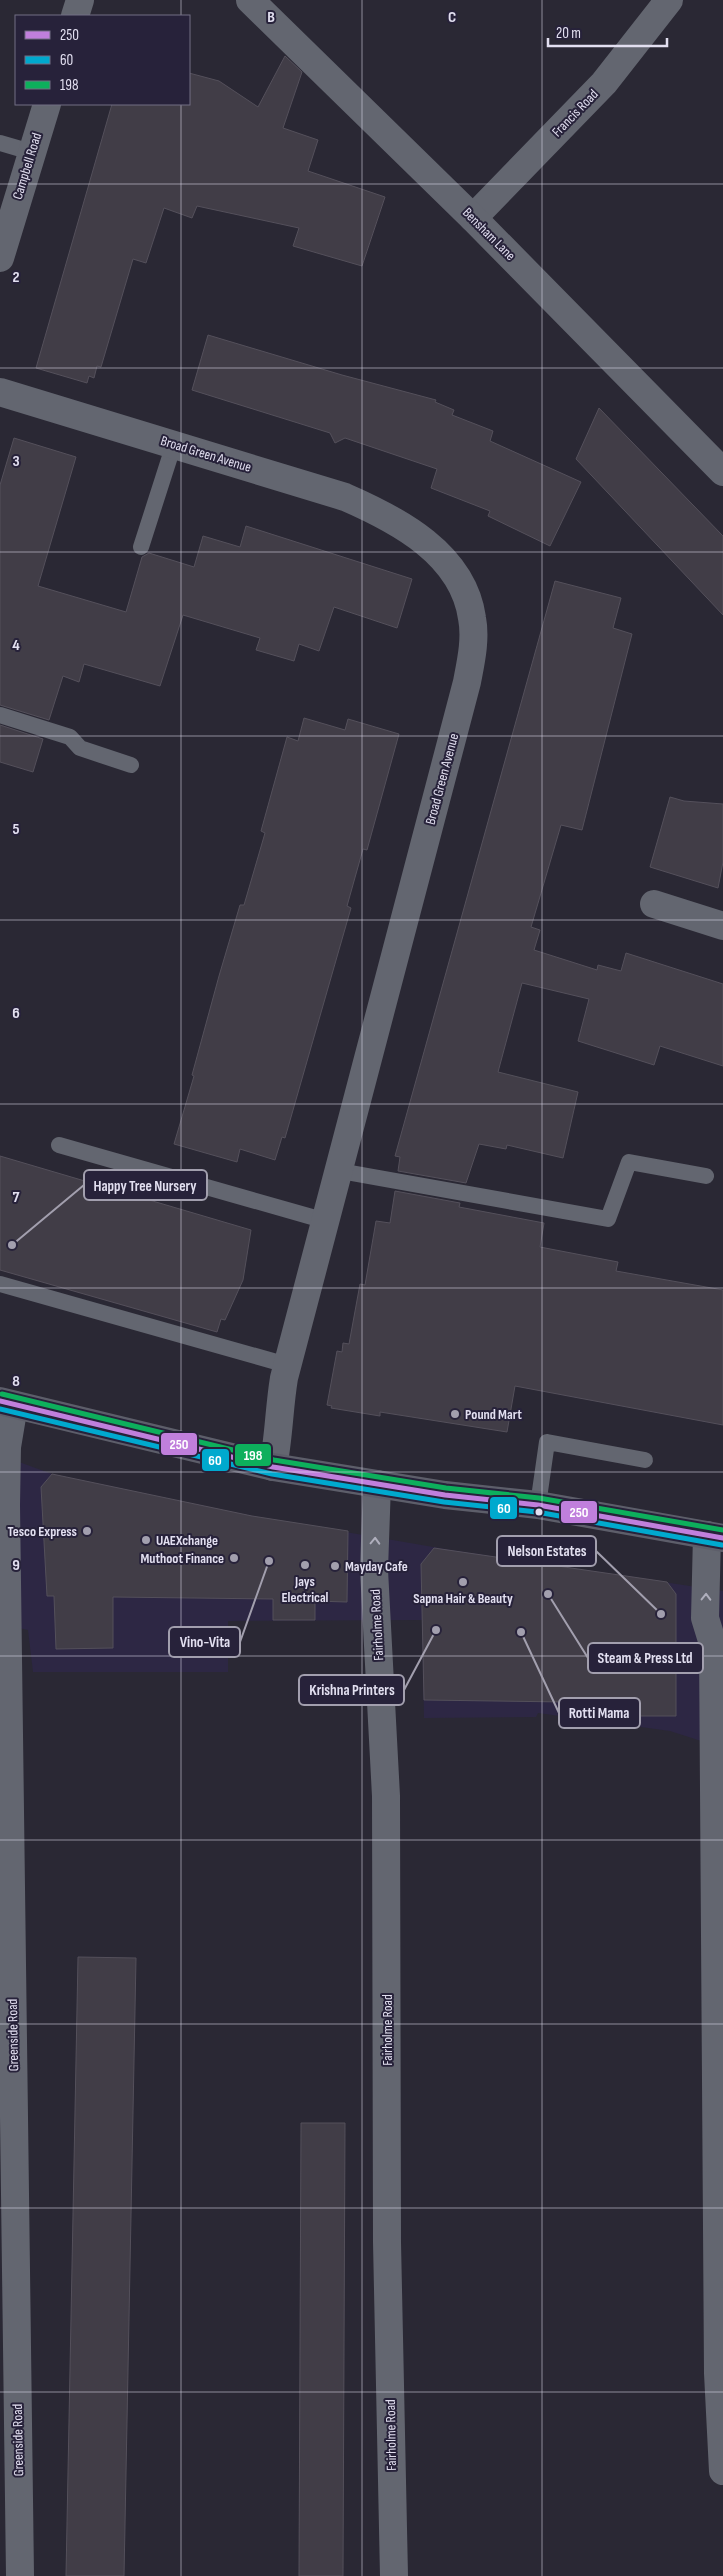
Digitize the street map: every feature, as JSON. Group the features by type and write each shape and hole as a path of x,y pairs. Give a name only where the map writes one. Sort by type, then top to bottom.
{"main road":[{"path":"7,1403 273,1467 444,1495 538,1504 715,1537"}],"street":[{"path":"75,15 80,0"},
{"name":"Bensham Lane","path":"250,0 473,218 723,472"},
{"name":"Francis Road","path":"473,218 604,83 669,0"},
{"name":"Campbell Road","path":"0,258 47,105"},
{"name":"Broad Green Avenue","path":"0,392 321,488 379,512 423,540 444,561 464,588 471,610 473,643 467,682 340,1171 287,1365 279,1408 280,1433 273,1467"},
{"path":"654,904 723,926"},
{"name":"Greenside Road","path":"7,1403 6,1506 20,2576"},
{"name":"Fairholme Road","path":"377,1484 374,1570 386,1796 387,2242 394,2576"},
{"path":"715,1537 705,1618 713,1644 714,2154 718,2373 723,2472"}],"lane":[{"path":"0,143 31,152"},
{"path":"141,547 174,444"},
{"path":"0,715 70,736 80,748 130,764"},
{"path":"59,1145 326,1221"},
{"path":"340,1171 608,1218 629,1162 706,1176"},
{"path":"0,1284 287,1365"},
{"path":"538,1504 547,1442 645,1460"}],"shaded area":[{"path":"0,1455 52,1474 252,1516 451,1550 723,1591 723,1748 670,1731 538,1713 536,1717 424,1718 422,1620 228,1621 228,1672 33,1672 28,1630 0,1624"}],"building":[{"path":"285,56 302,72 283,128 318,140 308,171 385,197 362,266 293,246 299,228 197,206 192,218 164,208 146,263 133,259 101,367 97,366 94,378 89,376 87,383 36,368 112,105 190,105 190,73 219,81 258,107"},
{"path":"208,335 342,375 436,400 435,402 454,410 452,415 493,431 490,441 581,482 550,546 488,516 490,511 431,488 437,469 345,438 335,443 330,433 192,390"},
{"path":"599,408 723,536 723,615 576,459"},
{"path":"14,438 76,457 38,586 126,612 142,557 149,553 194,567 203,536 240,547 246,526 412,579 397,628 334,607 319,651 299,644 294,661 256,650 260,638 183,615 160,686 84,664 79,682 63,676 49,720 0,705 0,485"},
{"path":"555,581 621,598 613,628 632,634 582,830 561,825 531,927 540,930 534,950 597,970 598,965 621,971 626,953 723,984 723,1066 660,1046 654,1065 578,1041 589,999 522,983 498,1072 578,1092 563,1158 507,1145 506,1149 479,1144 466,1183 398,1171 400,1157 395,1156"},
{"path":"304,718 345,730 348,719 399,734 367,850 363,849 347,906 351,908 285,1138 282,1137 275,1160 240,1149 237,1162 174,1144 194,1076 192,1075 219,976 240,905 244,905 265,833 261,831 287,737 298,741"},
{"path":"0,725 43,739 33,772 0,762"},
{"path":"670,797 684,801 723,804 723,862 718,888 650,867"},
{"path":"0,1156 251,1230 243,1280 225,1320 221,1319 217,1332 0,1270"},
{"path":"395,1191 460,1203 459,1207 544,1223 540,1247 618,1262 616,1271 723,1290 723,1425 515,1386 507,1432 380,1412 380,1416 331,1408 332,1406 327,1405 337,1351 342,1352 343,1343 349,1344 360,1284 365,1285 376,1221 390,1223"},
{"path":"52,1474 252,1516 348,1531 347,1602 315,1601 315,1620 273,1620 273,1599 113,1597 113,1648 56,1649 54,1596 47,1596 41,1487"},
{"path":"434,1548 667,1582 676,1594 676,1716 618,1716 618,1707 565,1705 565,1702 424,1700 421,1564"},
{"path":"78,1957 136,1958 124,2576 66,2576"},
{"path":"301,2123 345,2123 343,2576 299,2576"}],"transit line":[{"name":"198","path":"2,1394 274,1460 446,1488 539,1498 723,1530"},
{"name":"250","path":"0,1401 273,1467 445,1495 538,1505 723,1538"},
{"name":"60","path":"0,1409 272,1474 444,1502 537,1512 722,1545"}],"place":[{"name":"Happy Tree Nursery","path":"12,1245"},
{"name":"Pound Mart","path":"455,1414"},
{"name":"Tesco Express","path":"87,1531"},
{"name":"UAEXchange","path":"146,1540"},
{"name":"Muthoot Finance","path":"234,1558"},
{"name":"Vino-Vita","path":"269,1561"},
{"name":"Jays Electrical","path":"305,1565"},
{"name":"Mayday Cafe","path":"335,1566"},
{"name":"Sapna Hair & Beauty","path":"463,1582"},
{"name":"Steam & Press Ltd","path":"548,1594"},
{"name":"Nelson Estates","path":"661,1614"},
{"name":"Krishna Printers","path":"436,1630"},
{"name":"Rotti Mama","path":"521,1632"}]}
